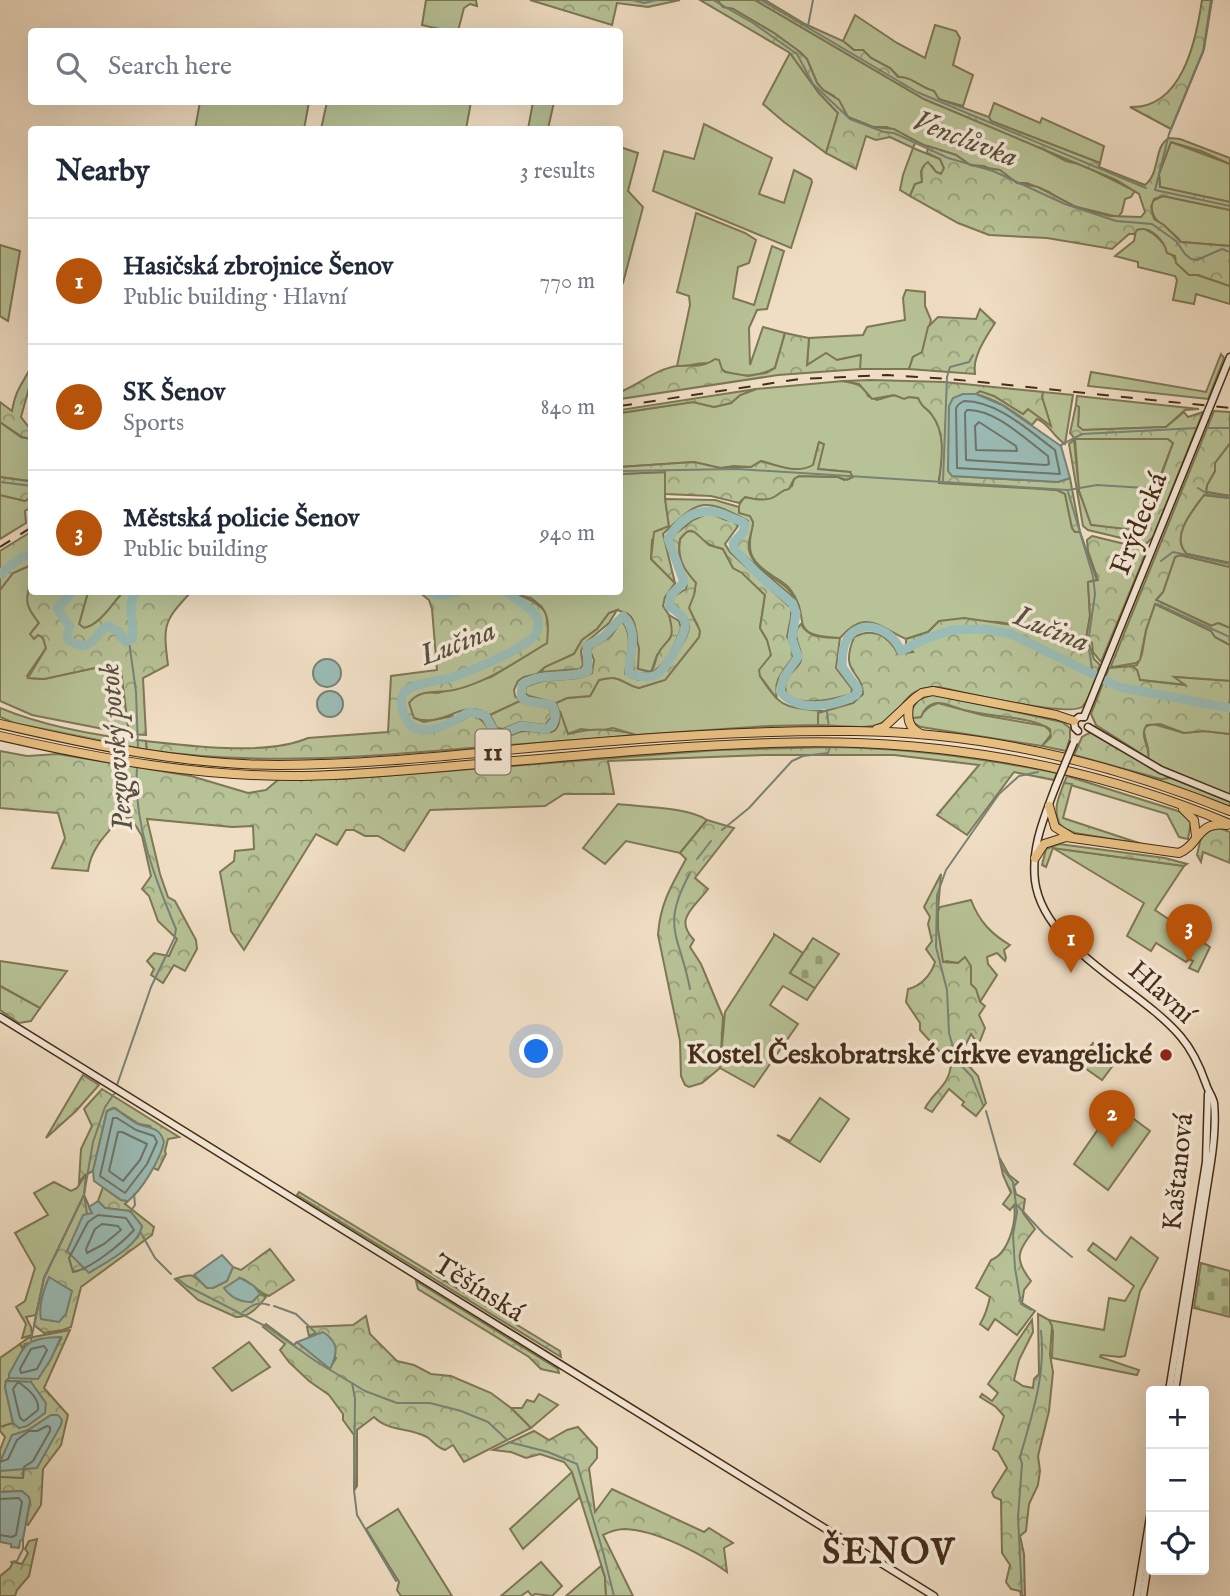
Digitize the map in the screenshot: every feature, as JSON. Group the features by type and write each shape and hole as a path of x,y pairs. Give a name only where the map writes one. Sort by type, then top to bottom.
{"highway":[{"path":"855,731 884,727 922,693 937,691 1056,715 1074,722"},
{"path":"909,705 908,720 912,728 921,734 934,736"},
{"name":"11","path":"0,724 134,752 275,765 429,757 660,738 772,732 855,731 934,736 988,743 1111,770 1230,811"},
{"name":"11","path":"0,736 136,764 276,775 369,772 771,743 890,745 954,750 1095,778 1159,797 1230,825"},
{"path":"1159,797 1190,814 1196,824 1196,837"},
{"path":"1049,806 1055,827 1073,838"},
{"path":"1035,858 1041,847 1059,838 1175,853 1186,850 1209,826 1230,825"}],"main road":[{"name":"Frýdecká","path":"1084,717 1230,357"},
{"path":"1077,717 1084,717 1088,721 1088,727 1084,731 1078,731 1074,728 1074,722 1077,717"},
{"path":"1088,727 1161,770 1230,798"},
{"name":"Hlavní","path":"1078,731 1037,838 1035,858 1038,895 1054,926 1070,943 1180,1035 1192,1053 1208,1090"},
{"name":"Těšínská","path":"0,1017 934,1596"},
{"name":"Kaštanová","path":"1170,1386 1206,1162 1208,1090"},
{"name":"Kaštanová","path":"1176,1386 1214,1135 1213,1100 1208,1090"},
{"path":"1140,1596 1151,1512"},
{"path":"1140,1596 1146,1568"}],"green space":[{"path":"426,0 476,0 477,6 470,4 464,8 459,28 422,25"},
{"path":"530,0 680,0 648,7 617,3 612,25"},
{"path":"700,0 717,0 723,7 733,9 774,33 807,59 817,83 839,100 848,117 873,127 894,129 916,141 913,148 890,137 876,140 866,136 856,169 826,153 838,113 819,93 790,53"},
{"path":"717,0 755,0 924,99 1035,145 1066,161 1083,165 1135,191 1131,197 1125,199 1118,217 1069,205 1049,192 1027,183 1017,183 984,166 970,165 956,155 924,145 887,127 873,127 848,117 834,96 817,83 807,59 800,52 733,9 723,7"},
{"path":"755,0 765,0 805,24 843,41 854,50 863,50 871,58 890,68 898,77 907,78 934,91 939,99 1100,163 1099,167 1145,185 1153,173 1161,147 1169,138 1180,139 1230,158 1230,164 1171,142 1159,174 1160,187 1230,202 1230,210 1163,196 1154,199 1151,207 1154,219 1181,242 1230,246 1230,286 1198,275 1189,275 1176,263 1175,256 1167,253 1160,239 1147,230 1137,230 1134,234 1129,234 1112,249 1047,238 989,235 958,223 910,196 915,184 922,182 925,164 928,162 941,174 944,168 940,159 927,153 928,146 956,155 970,165 1000,170 1017,183 1038,187 1078,208 1110,216 1141,217 1145,212 1139,194 1116,180 924,99"},
{"path":"1202,0 1212,0 1204,49 1171,129 1130,107 1148,105 1162,97 1174,85 1183,70 1196,34"},
{"path":"855,15 925,58 935,25 956,31 960,38 953,65 973,75 963,106 938,99 934,91 899,77 863,50 854,50 843,41"},
{"path":"790,53 819,93 838,113 826,153 763,104"},
{"path":"994,103 1040,123 1042,118 1104,146 1100,163 991,121 989,117"},
{"path":"199,105 308,105 305,126 196,126"},
{"path":"326,105 470,105 467,126 322,126"},
{"path":"532,105 553,105 549,126 529,126"},
{"path":"704,124 772,158 759,194 784,203 794,170 811,179 791,248 653,191 664,151 694,159"},
{"path":"1171,142 1230,164 1230,202 1160,187 1159,174"},
{"path":"623,148 638,153 628,191 643,207 623,283"},
{"path":"913,148 940,159 944,168 942,174 936,172 932,166 921,171 922,182 915,184 910,196 900,190"},
{"path":"1163,196 1230,210 1230,246 1181,242 1153,215 1152,201"},
{"path":"696,213 756,240 749,263 738,267 733,298 754,305 772,246 784,251 767,309 757,310 749,328 750,365 763,327 785,333 775,368 763,373 745,375 732,374 707,363 677,366 690,305 689,296 677,292"},
{"path":"1140,228 1160,239 1185,271 1230,286 1230,304 1196,294 1194,304 1173,300 1177,280 1175,276 1138,267 1138,262 1115,256 1134,241 1136,230"},
{"path":"0,245 20,251 8,321 0,316"},
{"path":"906,290 925,292 925,306 931,320 922,353 913,357 909,369 860,369 860,355 837,360 820,358 807,365 809,338 863,335 867,327 905,320 903,298"},
{"path":"980,309 995,323 978,354 975,374 909,369 913,357 922,352 928,327 938,317 976,319"},
{"path":"785,333 809,338 807,365 826,353 837,360 861,355 860,369 778,375 623,399 623,390 662,370 677,366 701,365 715,359 719,360 725,372 748,376 766,373 775,368"},
{"path":"1221,354 1224,358 1208,399 1088,386 1091,372 1206,392"},
{"path":"28,372 28,392 21,417 28,426 28,438 0,422 0,402 12,411 17,392"},
{"path":"843,381 858,385 868,396 877,400 894,395 918,398 939,429 942,463 939,479 1065,493 1072,528 1075,532 1080,532 1097,580 1088,582 1090,616 1086,639 1082,641 1056,629 998,622 939,621 928,632 906,639 873,623 865,622 849,629 840,638 822,636 805,629 797,600 790,589 754,559 750,547 753,522 739,513 739,508 745,497 756,498 775,493 792,486 794,479 799,476 838,477 844,480 850,472 818,469 819,442 813,466 800,470 761,461 751,467 720,468 694,462 623,467 623,413 693,402 714,407 731,403 740,395 756,389"},
{"path":"843,381 944,382 1043,392 1042,397 1051,426 1028,409 1023,414 994,396 980,391 976,394 963,394 953,476 1058,482 1070,478 1080,532 1075,532 1072,528 1065,494 1057,490 939,483 941,440 940,431 932,415 918,398 904,399 894,395 872,399 859,384"},
{"path":"756,389 740,395 731,403 714,407 693,402 623,413 623,410"},
{"path":"980,391 994,396 1023,414 1028,409 1050,425 1043,392 1073,395 1065,444 1041,421 1037,419 1032,425 999,403 976,394"},
{"path":"1077,396 1199,409 1185,410 1166,427 1082,430 1078,426"},
{"path":"1076,405 1079,407 1078,426 1083,430 1166,427 1184,412 1188,417 1203,412 1153,537 1146,544 1088,530 1083,526 1069,444 1074,440 1079,491 1091,525 1135,530 1144,523 1173,443 1168,439 1075,439 1070,433"},
{"path":"1214,411 1230,412 1230,443 1215,463 1215,471 1206,492 1230,498 1204,495 1185,524 1181,540 1187,554 1230,563 1230,567 1180,555 1175,557 1163,592 1156,600 1211,626 1218,623 1230,628 1230,645 1215,637 1211,631 1155,604 1140,660 1113,667 1111,666"},
{"path":"0,422 21,437 28,438 28,481 0,477"},
{"path":"1075,439 1168,439 1173,443 1140,529 1091,525 1079,491"},
{"path":"819,442 824,444 818,469 850,472 853,477 847,480 838,477 799,476 794,479 789,489 774,497 745,497 739,503 711,496 665,494 665,472 623,474 623,467 694,462 720,468 751,467 761,461 787,468 801,469 813,465"},
{"path":"1230,443 1230,496 1206,492 1215,471 1215,463"},
{"path":"665,472 669,526 652,540 651,559 675,583 665,597 663,606 673,629 670,642 657,655 651,672 638,669 637,640 632,618 617,610 609,613 597,629 582,640 574,654 518,681 514,690 520,701 490,715 471,709 435,720 413,718 409,703 414,696 423,692 438,693 491,677 547,643 542,607 531,598 518,595 623,595 623,474"},
{"path":"0,477 28,481 28,499 25,501 0,495"},
{"path":"0,495 25,501 28,499 26,523 0,539"},
{"path":"1204,495 1230,498 1230,563 1187,554 1182,547 1185,524"},
{"path":"665,499 715,500 739,507 739,513 750,516 753,522 749,547 752,558 796,600 736,548 736,543 746,533 748,521 710,505 694,508 663,534 675,583 651,559 654,532 669,526"},
{"path":"709,513 733,521 738,526 725,544 730,552 791,608 787,637 793,657 776,686 777,699 760,676 759,670 771,655 760,628 765,595 733,568 723,549 709,544 691,531 680,539 679,553 684,568 696,583 689,608 700,631 699,637 665,680 639,688 607,678 599,680 590,696 567,698 556,703 525,693 526,687 534,683 576,678 592,673 594,660 590,650 611,636 622,621 629,640 625,674 642,680 662,672 682,645 689,629 685,616 671,605 673,597 686,589 687,584 674,551 674,535 693,520"},
{"path":"687,531 696,532 709,545 723,549 733,568 742,572 765,595 760,628 770,645 771,655 760,676 779,701 792,707 822,711 818,713 818,725 636,735 613,728 598,731 581,729 568,734 556,703 567,698 590,696 599,680 607,678 639,688 665,680 699,637 697,623 689,608 695,590 683,566 679,547 680,539"},
{"path":"28,534 28,566 13,573 0,590 0,551"},
{"path":"1092,536 1141,548 1146,553 1101,662 1093,652 1092,643 1088,641 1094,659 1100,665 1083,706 1075,709 1038,707 938,687 917,691 888,719 874,726 818,725 818,713 853,703 863,694 849,658 854,637 861,634 874,633 885,638 898,654 913,652 906,644 906,639 928,632 939,621 964,618 1056,629 1086,639 1090,616 1088,582 1098,580 1088,551 1087,540"},
{"path":"1180,555 1230,567 1230,628 1219,623 1212,626 1156,600 1163,592 1175,557"},
{"path":"28,566 28,600 39,623 33,630 43,638 46,648 27,676 44,679 113,664 121,670 129,734 32,715 0,701 0,590 13,573"},
{"path":"28,592 28,595 87,595 79,624 84,628 100,619 120,595 188,595 175,610 167,625 168,665 143,678 146,735 129,734 121,670 113,664 44,679 28,678 46,648 43,638 38,635 34,639 30,634 39,623 28,605 27,595"},
{"path":"87,595 121,595 95,623 83,628 79,624"},
{"path":"423,595 518,595 541,607 547,617 547,643 513,664 467,686 418,695 409,703 414,718 424,722 453,716 457,723 471,715 483,722 497,739 526,731 552,732 559,722 560,711 568,734 602,730 636,735 314,758 231,758 147,750 146,741 251,748 291,744 308,738 388,732 391,676 437,670 429,600"},
{"path":"1155,604 1212,631 1215,637 1230,645 1230,681 1176,677 1187,685 1140,680 1137,670 1132,666 1137,665 1142,654 1146,630"},
{"path":"617,610 609,623 584,644 581,651 583,665 580,669 541,672 545,667 574,654 582,640 597,629 609,613"},
{"path":"669,615 679,621 681,628 670,654 650,673 633,671 635,634 639,648 638,669 651,672 660,650 671,636"},
{"path":"801,624 813,635 840,638 836,668 852,689 851,694 810,701 791,697 786,691 787,679 801,660 796,633"},
{"path":"1132,666 1137,670 1140,680 1185,685 1174,677 1230,681 1230,734 1204,731 1184,733 1160,724 1147,725 1144,737 1148,758 1096,725 1091,714 1109,668"},
{"path":"933,694 1062,722 1070,728 1066,751 1042,746 1051,737 1050,729 1021,719 974,712 940,703 929,706 921,717 912,718 911,711 918,700"},
{"path":"520,701 549,708 553,715 545,725 520,722 503,729 497,728 490,715"},
{"path":"938,703 982,715 1045,726 1052,733 1042,746 921,727 914,723 912,718 921,717 928,708"},
{"path":"0,708 72,730 146,741 147,750 14,723 0,717"},
{"path":"1153,724 1184,733 1204,731 1230,734 1230,795 1166,770 1148,758 1144,727"},
{"path":"1091,732 1169,778 1161,779 1074,755 1082,737"},
{"path":"833,747 945,755 1057,773 1054,780 1014,772 967,835 937,815 979,765 894,755 764,755 608,761 614,794 564,794 545,806 430,810 404,851 378,836 365,836 354,830 346,830 337,845 316,834 244,950 231,931 220,872 234,861 235,851 254,849 253,826 232,827 147,819 168,897 175,901 196,940 197,949 185,971 174,965 163,983 151,975 154,969 147,961 154,953 169,956 177,939 158,921 149,896 142,889 151,876 142,836 131,818 122,817 105,835 92,855 88,871 52,868 65,838 58,813 0,808 0,751 27,756 58,754 191,776 248,793 266,790 279,779 343,779 717,750"},
{"path":"1074,755 1161,779 1168,778 1166,776 1230,801 1230,807 1166,783 1073,757"},
{"path":"1067,776 1181,812 1191,822 1188,839 1179,837 1167,814 1064,783"},
{"path":"1064,783 1072,784 1063,818 1142,844 1075,833 1061,827 1056,810"},
{"path":"618,804 689,812 707,820 680,853 626,841 605,864 583,848"},
{"path":"707,820 734,828 695,878 708,889 686,920 688,933 694,940 690,947 701,964 723,1017 720,1068 702,1083 689,1087 681,1076 680,1041 658,935 664,904 686,859 680,853"},
{"path":"1219,828 1230,832 1230,863 1203,852 1201,862 1197,855 1201,837 1210,830"},
{"path":"1059,844 1165,858 1187,864 1184,866 1053,848 1046,867 1042,865 1046,849"},
{"path":"1053,848 1184,866 1155,910 1210,947 1198,972 1189,968 1193,961 1189,959 1186,962 1156,943 1151,951 1127,936 1144,903"},
{"path":"941,874 937,922 943,962 958,963 965,957 971,966 971,984 985,1006 979,1015 985,1028 980,1041 976,1041 971,1034 960,1056 978,1076 986,1103 976,1116 962,1105 964,1102 949,1089 932,1112 925,1108 945,1083 951,1064 920,1030 920,1023 906,1002 908,989 925,979 935,962 926,949 932,941 928,924 930,917 924,907"},
{"path":"971,900 986,926 1010,945 1004,950 1005,961 997,953 987,957 988,964 997,975 980,1002 972,986 965,958 958,963 943,963 938,939 940,907"},
{"path":"774,934 803,953 790,973 815,988 807,1000 783,986 770,1005 798,1024 754,1087 720,1068 725,1012"},
{"path":"813,938 839,954 815,988 790,973"},
{"path":"0,961 67,971 40,1008 0,986"},
{"path":"0,986 40,1008 31,1021 19,1023 0,1010"},
{"path":"1093,1043 1117,1060 1102,1080 1078,1063"},
{"path":"83,1075 99,1085 76,1111 46,1138"},
{"path":"102,1089 179,1137 168,1139 166,1154 158,1170 153,1168 163,1146 150,1126 139,1124 114,1108 107,1111 93,1171 79,1182 81,1149 92,1126 84,1109"},
{"path":"820,1098 849,1119 820,1162 777,1135 790,1141"},
{"path":"1115,1105 1150,1131 1108,1190 1074,1164"},
{"path":"999,1157 1009,1175 1018,1182 1014,1186 1016,1194 1025,1199 1023,1213 1035,1229 1022,1249 1020,1260 1031,1281 1024,1290 1022,1303 1035,1311 1017,1335 995,1319 988,1330 980,1324 990,1297 976,1288 991,1260 997,1257 1007,1244 1014,1220 1014,1205 1010,1210 1003,1204 1011,1193"},
{"path":"86,1174 84,1195 57,1252 61,1255 57,1254 44,1278 36,1315 26,1317 32,1335 22,1338 26,1324 16,1307 25,1301 35,1268 15,1233 48,1215 34,1193 54,1182 71,1191 77,1188"},
{"path":"103,1187 121,1200 128,1201 125,1204 154,1227 152,1235 81,1287 71,1327 44,1333 34,1325 44,1278 84,1195 92,1213 67,1251 114,1257 138,1237 142,1226 130,1211 105,1208 98,1201"},
{"path":"299,1192 560,1351 561,1357 297,1195"},
{"path":"1131,1237 1158,1258 1140,1291 1125,1356 1100,1357 1139,1370 1137,1375 1052,1358 1053,1331 1049,1320 1104,1330 1109,1298 1125,1301 1134,1286 1088,1250 1093,1243 1116,1260"},
{"path":"270,1249 294,1280 269,1296 240,1278 252,1302 260,1294 266,1297 257,1308 245,1316 236,1317 198,1300 175,1279 193,1276 207,1288 213,1288 227,1281 233,1267 241,1270"},
{"path":"1201,1263 1230,1271 1230,1317 1194,1308"},
{"path":"416,1281 558,1369 559,1373 541,1369 529,1357 418,1289"},
{"path":"1038,1314 1049,1320 1052,1326 1050,1355 1053,1372 1049,1411 1038,1456 1038,1485 1029,1504 1026,1531 1020,1536 1024,1554 1025,1596 1021,1596 1020,1591 1011,1589 1006,1582 1010,1565 1002,1553 1001,1500 994,1497 992,1492 1007,1468 998,1452 993,1449 1004,1416 980,1397 982,1394 992,1401 998,1393 988,1384 1032,1320 1033,1332 1019,1360 1014,1380 1033,1388 1034,1379 1039,1374"},
{"path":"366,1316 370,1334 397,1361 414,1365 431,1374 451,1376 491,1393 531,1428 464,1462 453,1445 445,1450 427,1437 386,1425 374,1417 357,1430 355,1489 354,1435 343,1420 343,1414 329,1395 289,1362 280,1350 285,1344 263,1327 266,1324 294,1345 297,1342 330,1368 336,1358 316,1333 309,1336 307,1327 353,1325"},
{"path":"70,1330 44,1388 68,1415 61,1445 43,1469 41,1505 28,1525 30,1501 22,1491 0,1492 0,1450 5,1437 0,1427 13,1423 19,1428 31,1382 6,1381 9,1378 38,1378 61,1339 25,1344 23,1349 20,1344 28,1338"},
{"path":"249,1342 270,1367 232,1391 213,1368"},
{"path":"20,1344 23,1349 5,1386 13,1423 0,1427 0,1358"},
{"path":"539,1394 558,1405 531,1428 511,1408 522,1408 527,1400 534,1402"},
{"path":"578,1427 597,1448 597,1458 589,1468 595,1512 612,1489 704,1532 709,1528 733,1543 724,1548 727,1572 664,1538 637,1530 619,1530 603,1535 633,1596 606,1596 605,1577 572,1472 564,1462 540,1454 526,1458 511,1452 493,1450 534,1431 549,1440"},
{"path":"572,1472 580,1497 523,1549 510,1529"},
{"path":"398,1509 452,1596 401,1596 397,1590 399,1582 366,1529"},
{"path":"37,1539 29,1576 15,1596 0,1596 0,1576 13,1562 22,1564 28,1553 25,1549 29,1541"},
{"path":"541,1562 562,1586 552,1596 532,1596 528,1591 521,1596 501,1596"},
{"path":"601,1566 605,1577 606,1596 566,1596"}],"water":[{"path":"963,394 976,394 1002,405 1061,446 1070,478 1058,482 952,476 948,471 949,406 953,398"},
{"path":"327,659 337,663 341,673 337,683 327,687 317,683 313,673 317,663"},
{"path":"330,691 340,694 343,704 340,714 330,717 320,714 317,704 320,694"},
{"path":"114,1108 138,1124 157,1131 164,1142 150,1174 128,1201 121,1200 94,1181 93,1171 107,1111"},
{"path":"98,1201 105,1208 130,1211 142,1226 128,1247 89,1273 67,1251 83,1215 92,1213 89,1207"},
{"path":"222,1255 233,1267 227,1281 207,1288 194,1275"},
{"path":"49,1277 72,1291 66,1314 59,1322 41,1319 43,1292"},
{"path":"240,1278 254,1286 260,1294 252,1302 236,1299 224,1288"},
{"path":"323,1332 336,1348 330,1369 297,1342"},
{"path":"61,1337 38,1379 9,1378 23,1349 33,1341"},
{"path":"6,1381 31,1382 46,1403 45,1413 27,1426 19,1428 13,1423"},
{"path":"51,1415 58,1415 62,1420 61,1425 37,1468 0,1471 0,1462 12,1435 28,1430"},
{"path":"22,1491 30,1501 19,1548 0,1542 0,1492"}],"waterway":[{"name":"Venclůvka","path":"632,0 644,3 657,0"},
{"name":"Venclůvka","path":"713,0 753,23 797,54 813,84 850,119 894,133 948,158 993,171 1065,204 1116,221 1152,224 1176,241 1191,259 1197,260 1222,249 1230,252"},
{"path":"761,0 917,92 1146,188"},
{"path":"808,26 813,0"},
{"path":"1211,0 1203,52 1169,134 1155,190 1230,206"},
{"path":"943,481 947,377 950,367 969,362 973,355"},
{"path":"1061,445 1082,434 1197,428"},
{"path":"1203,428 1230,428"},
{"path":"623,471 737,469 1068,490 1097,485 1145,488 1158,484"},
{"path":"0,482 28,486"},
{"path":"1198,488 1209,495 1230,497"},
{"path":"1068,492 1093,576 1095,594 1088,643 1093,675"},
{"name":"Lučina","path":"511,595 536,616 538,624 535,635 520,647 484,665 406,690 402,696 402,704 404,715 410,724 417,729 434,729 469,712 485,715 495,733 502,734 521,726 547,729 555,718 552,705 527,701 521,697 522,685 538,678 588,671 587,646 603,637 623,616 632,636 629,673 642,677 656,675 675,650 685,627 682,617 669,606 671,595 684,582 668,539 687,518 711,511 745,524 743,532 733,543 734,549 792,603 796,613 792,639 798,657 784,677 780,691 796,703 826,705 856,695 858,689 842,667 844,649 853,632 869,627 877,628 891,637 901,651 952,630 985,629 1011,634 1119,687 1230,708"},
{"path":"1161,561 1173,552 1230,564"},
{"name":"Lučina","path":"0,574 28,555"},
{"name":"Lučina","path":"69,595 57,609 70,626 67,636 69,641 82,646 90,643 108,626 118,631 126,642 132,639 131,603 134,595"},
{"path":"1157,604 1230,637"},
{"name":"Pezgovský potok","path":"129,641 136,692 138,748"},
{"path":"829,705 829,728"},
{"path":"722,830 749,808 792,761 803,756 828,753 830,747"},
{"name":"Pezgovský potok","path":"117,1085 151,987 174,939 176,929 147,850 138,809 137,768"},
{"path":"983,1105 972,1077 957,1061 949,1033 947,990 936,947 937,895 946,870 999,794 1019,776 1038,772"},
{"path":"697,859 711,841"},
{"path":"690,873 681,892 674,920 690,989"},
{"name":"Pezgovský potok","path":"31,1340 44,1278 84,1195 93,1142 105,1107 114,1094"},
{"path":"986,1111 1002,1168 1013,1182 1017,1212 1013,1235 1015,1268 1021,1304 1031,1310"},
{"path":"130,1212 135,1205 134,1194"},
{"path":"84,1195 87,1214"},
{"path":"1017,1205 1044,1234 1072,1257"},
{"path":"141,1233 155,1258 171,1274"},
{"path":"178,1279 267,1327 365,1391 397,1403 430,1403 461,1411 488,1422 506,1439"},
{"path":"243,1312 255,1304 269,1305"},
{"path":"274,1306 296,1314 316,1333"},
{"path":"1022,1596 1018,1517 1022,1464 1020,1457 1040,1379 1041,1331"},
{"path":"352,1383 355,1398 354,1490 357,1515 396,1581"},
{"path":"509,1442 548,1452 577,1464 614,1596"},
{"name":"Pezgovský potok","path":"11,1562 17,1561 23,1549 23,1539"}],"railway":[{"path":"623,406 800,379 887,375 1230,408"},
{"path":"0,547 28,530"}],"place":[{"name":"Městská policie Šenov","path":"1189,962"},
{"name":"Hasičská zbrojnice Šenov","path":"1071,973"},
{"name":"Kostel Českobratrské církve evangelické","path":"1166,1055"},
{"name":"SK Šenov","path":"1112,1148"}],"district":[{"name":"ŠENOV","path":"889,1553"}]}
